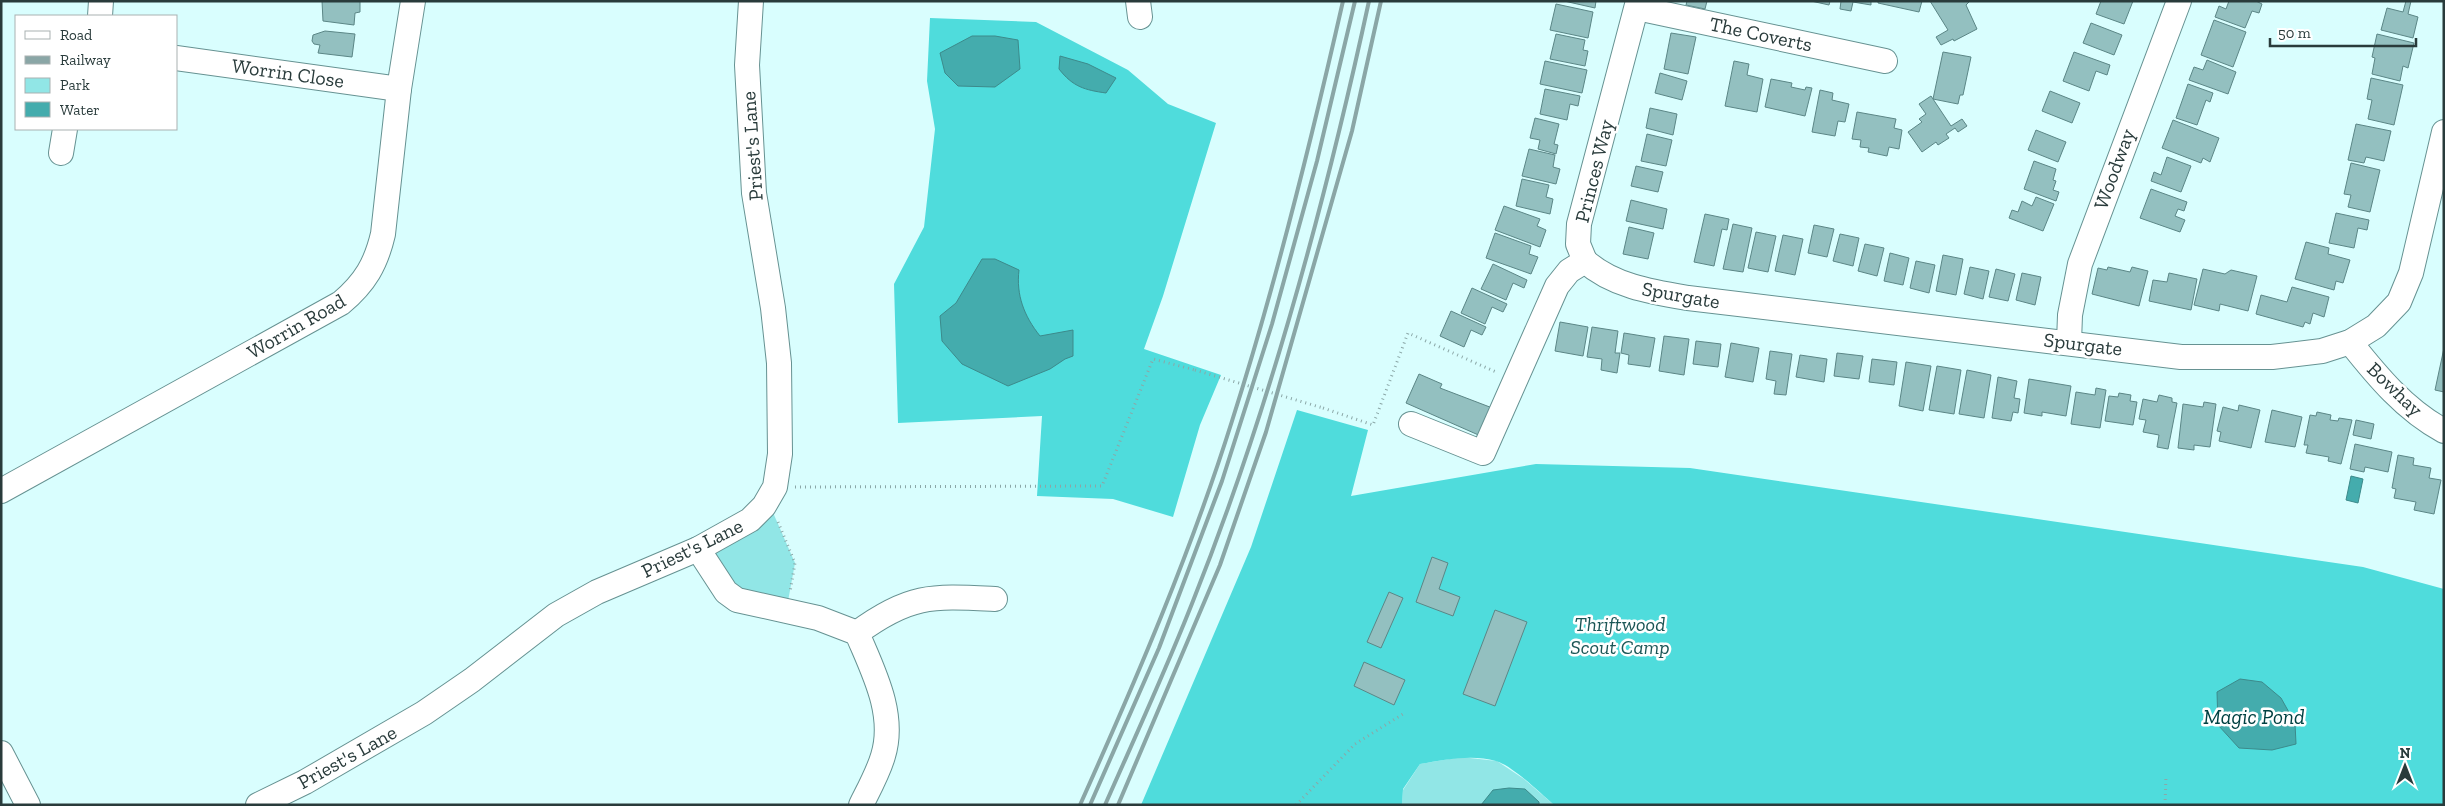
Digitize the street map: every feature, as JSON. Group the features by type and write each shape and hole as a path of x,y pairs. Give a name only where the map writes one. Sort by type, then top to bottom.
{"street":[{"path":"100,15 101,1"},
{"name":"Worrin Road","path":"1,491 340,303 357,289 369,274 378,255 383,234 399,89 413,1"},
{"name":"Priest's Lane","path":"258,805 328,769 424,713 472,680 556,615 597,592 698,549 750,520 769,497 780,454 779,363 773,308 754,193 747,65 751,1"},
{"name":"Woodway","path":"2068,342 2070,315 2080,264 2179,1"},
{"name":"The Coverts","path":"1638,4 1885,61"},
{"name":"Princes Way","path":"1585,261 1578,244 1579,224 1638,4"},
{"name":"Worrin Close","path":"178,58 399,89"},
{"path":"61,153 66,130"},
{"name":"Spurgate","path":"1585,261 1597,272 1615,280 1652,292 1688,298 2181,357 2232,359 2272,357 2322,350 2350,342 2376,326 2399,302 2411,273 2444,132"},
{"path":"1412,424 1483,453 1557,286 1570,271 1585,261"},
{"name":"Bowhay","path":"2350,342 2372,370 2400,400 2444,431"},
{"path":"698,549 726,592 737,600 818,618 857,633 883,698 887,728 884,754 860,805"},
{"path":"857,633 882,615 908,603 948,597 995,599"},
{"path":"1,753 28,805"}],"path":[{"path":"786,612 795,563 770,508 769,497 1102,486 1153,359 1323,408 1373,425 1408,333 1515,380"},
{"path":"1296,805 1355,744 1403,714"},
{"path":"2165,805 2166,776"}],"green space":[{"path":"930,18 1036,22 1128,70 1168,104 1216,123 1163,296 1144,349 1221,375 1200,425 1173,517 1113,499 1037,496 1042,416 898,423 894,284 924,227 935,129 927,81"},
{"name":"Thriftwood Scout Camp","path":"1297,410 1368,430 1351,496 1536,464 1690,468 2363,567 2444,589 2444,805 1554,805 1526,780 1503,764 1487,759 1468,758 1420,764 1403,789 1402,805 1141,805 1251,547"},
{"path":"771,508 795,563 786,612 752,605 698,549"},
{"path":"1461,757 1497,761 1524,779 1554,805 1402,805 1403,790 1420,764"}],"water":[{"path":"972,36 995,36 1018,40 1020,69 995,87 958,86 945,73 940,53"},
{"path":"1060,56 1088,64 1116,78 1106,93 1080,87 1069,80 1059,69"},
{"path":"982,259 995,259 1019,270 1020,297 1030,321 1040,336 1073,330 1073,356 1050,369 1008,386 962,364 942,341 940,316 956,303"},
{"path":"2351,476 2363,479 2358,503 2346,500"},
{"name":"Magic Pond","path":"2240,679 2262,682 2281,698 2295,723 2296,744 2272,750 2239,748 2218,725 2217,692"},
{"path":"1525,789 1539,802 1539,805 1481,805 1493,790"}],"building":[{"path":"322,1 360,1 360,12 355,13 354,25 323,21"},
{"path":"1564,1 1596,1 1595,8"},
{"path":"1687,1 1707,1 1705,9 1686,5"},
{"path":"1811,1 1830,1 1829,5"},
{"path":"1841,1 1871,1 1871,5 1853,2 1851,11 1840,9"},
{"path":"1878,1 1922,1 1919,12 1878,3"},
{"path":"1930,1 1970,1 1966,5 1977,29 1954,41 1953,39 1941,45 1936,37 1948,30"},
{"path":"2101,1 2133,1 2124,24 2096,14"},
{"path":"2229,1 2256,1 2262,4 2259,13 2252,11 2245,28 2215,17 2219,6 2226,9"},
{"path":"2406,1 2411,1 2408,14 2418,17 2413,38 2381,30 2387,8 2403,12"},
{"path":"1556,4 1593,12 1588,38 1550,30"},
{"path":"2214,20 2246,32 2233,67 2201,55"},
{"path":"2091,23 2122,35 2114,55 2083,43"},
{"path":"325,31 355,34 352,57 318,53 320,45 314,44 312,41 313,35"},
{"path":"1671,33 1696,37 1688,74 1664,69"},
{"path":"1556,34 1585,40 1583,50 1588,51 1585,66 1550,59"},
{"path":"2377,34 2414,43 2408,68 2403,66 2400,81 2372,74 2375,58 2372,57"},
{"path":"1943,52 1971,57 1963,95 1960,95 1958,104 1933,99"},
{"path":"2074,52 2110,65 2107,75 2096,71 2089,91 2063,81"},
{"path":"2207,60 2236,72 2228,94 2189,80 2194,67 2203,70"},
{"path":"1545,61 1587,70 1582,93 1540,84"},
{"path":"1734,61 1749,64 1747,75 1763,79 1757,112 1725,106"},
{"path":"1660,73 1687,81 1682,100 1655,93"},
{"path":"2371,78 2403,85 2394,125 2368,119 2372,100 2367,99"},
{"path":"1771,79 1792,83 1791,87 1805,90 1806,87 1812,88 1805,116 1765,107"},
{"path":"2188,84 2213,93 2210,102 2206,100 2197,125 2176,118"},
{"path":"1545,89 1580,96 1578,106 1570,104 1567,120 1540,114"},
{"path":"1820,90 1833,93 1832,100 1849,104 1845,122 1838,121 1835,136 1812,132"},
{"path":"2050,91 2080,103 2072,123 2042,111"},
{"path":"1931,96 1951,126 1962,119 1967,126 1958,132 1955,128 1946,134 1949,138 1938,145 1936,142 1922,152 1908,132 1922,122 1919,119 1926,114 1919,104"},
{"path":"1650,108 1677,114 1673,135 1646,128"},
{"path":"1857,112 1896,119 1894,128 1902,130 1899,149 1889,147 1887,156 1868,152 1869,148 1860,147 1861,140 1852,139"},
{"path":"1535,118 1559,124 1554,144 1558,145 1556,154 1538,149 1540,140 1530,138"},
{"path":"2173,120 2219,138 2210,162 2203,158 2201,163 2162,148"},
{"path":"2356,124 2391,131 2384,161 2366,157 2364,163 2348,160"},
{"path":"2036,130 2066,142 2058,162 2028,150"},
{"path":"1647,134 1672,140 1666,166 1641,161"},
{"path":"1529,149 1555,155 1553,167 1560,169 1556,184 1522,176"},
{"path":"2167,157 2191,166 2181,192 2151,181 2154,172 2161,175"},
{"path":"2034,161 2056,169 2053,180 2056,181 2053,190 2059,192 2056,201 2024,189"},
{"path":"2351,163 2380,170 2370,212 2348,207 2351,195 2344,194"},
{"path":"1636,166 1663,172 1658,192 1631,186"},
{"path":"1522,179 1549,185 1546,197 1553,199 1550,214 1516,206"},
{"path":"2151,189 2187,202 2184,211 2178,209 2175,216 2185,220 2180,232 2140,218"},
{"path":"2036,197 2054,204 2043,231 2009,218 2012,210 2018,212 2022,201 2032,206"},
{"path":"1631,200 1667,209 1663,229 1626,221"},
{"path":"1504,206 1540,219 1537,226 1546,230 1540,247 1495,230"},
{"path":"2336,213 2369,220 2367,230 2358,228 2354,248 2329,243"},
{"path":"1705,214 1729,219 1727,230 1722,229 1714,266 1694,262"},
{"path":"1733,224 1752,228 1743,272 1723,269"},
{"path":"1814,225 1834,229 1827,257 1808,253"},
{"path":"1629,227 1654,233 1648,259 1623,254"},
{"path":"1756,232 1776,236 1768,272 1748,268"},
{"path":"1495,233 1531,246 1529,254 1538,257 1531,274 1486,258"},
{"path":"1840,234 1859,238 1853,266 1833,261"},
{"path":"1783,235 1803,239 1795,275 1775,271"},
{"path":"2306,242 2329,248 2328,254 2350,260 2343,283 2336,281 2334,290 2295,279"},
{"path":"1865,244 1884,248 1877,276 1858,271"},
{"path":"1890,253 1909,258 1903,285 1884,281"},
{"path":"1943,255 1963,259 1956,295 1936,291"},
{"path":"1916,261 1935,265 1929,293 1910,288"},
{"path":"1493,264 1527,280 1524,288 1513,283 1506,300 1481,289"},
{"path":"1970,267 1989,271 1983,299 1964,294"},
{"path":"2108,267 2130,272 2132,267 2148,271 2139,306 2092,294 2098,268 2107,270"},
{"path":"1996,269 2015,274 2008,301 1989,297"},
{"path":"2203,269 2225,274 2231,270 2257,276 2248,311 2220,304 2219,311 2194,305"},
{"path":"2022,273 2041,277 2035,305 2016,300"},
{"path":"2169,273 2197,279 2191,310 2149,301 2153,280 2167,282"},
{"path":"2292,287 2329,297 2324,317 2313,313 2310,324 2305,322 2303,327 2256,314 2261,295 2287,302"},
{"path":"1472,288 1507,304 1503,312 1492,307 1485,324 1461,313"},
{"path":"1451,311 1486,327 1482,335 1471,330 1464,347 1440,336"},
{"path":"1560,322 1588,327 1583,356 1555,351"},
{"path":"1592,327 1618,331 1615,353 1620,353 1617,373 1601,370 1602,359 1587,357"},
{"path":"1624,333 1655,338 1650,367 1628,364 1629,355 1621,353"},
{"path":"1664,336 1689,339 1684,375 1659,371"},
{"path":"1696,341 1721,344 1718,367 1693,364"},
{"path":"1731,343 1759,348 1753,382 1725,377"},
{"path":"2444,348 2444,392 2435,390"},
{"path":"1770,351 1792,354 1786,395 1774,394 1776,381 1766,379"},
{"path":"1837,353 1863,356 1859,379 1834,376"},
{"path":"1800,355 1827,359 1824,382 1796,377"},
{"path":"1872,359 1897,362 1894,385 1869,382"},
{"path":"1906,362 1931,366 1923,411 1899,406"},
{"path":"1937,366 1961,370 1954,414 1929,410"},
{"path":"1967,370 1991,375 1984,418 1959,414"},
{"path":"1419,374 1442,384 1440,388 1495,409 1483,437 1406,403"},
{"path":"1998,377 2017,381 2014,398 2020,399 2018,413 2013,412 2011,421 1992,418"},
{"path":"2029,379 2071,386 2066,416 2042,412 2042,416 2024,413"},
{"path":"2096,388 2106,390 2100,428 2071,424 2076,392 2095,395"},
{"path":"2119,393 2131,395 2130,401 2137,402 2133,425 2105,421 2109,396 2118,397"},
{"path":"2159,395 2172,398 2172,402 2177,403 2168,449 2157,447 2159,435 2143,432 2146,420 2139,419 2143,399 2157,402"},
{"path":"2204,402 2216,404 2210,447 2194,445 2194,450 2178,448 2183,404 2203,407"},
{"path":"2239,405 2260,410 2251,448 2219,441 2221,432 2217,431 2223,407 2238,411"},
{"path":"2272,410 2302,417 2295,447 2265,442"},
{"path":"2317,412 2331,415 2330,420 2338,421 2339,418 2352,420 2341,464 2328,461 2329,457 2306,453 2308,445 2304,445 2310,415 2316,416"},
{"path":"2356,420 2374,424 2371,439 2353,435"},
{"path":"2355,444 2392,452 2388,472 2365,467 2364,472 2350,469"},
{"path":"2398,455 2414,458 2413,465 2431,468 2429,478 2441,480 2434,514 2414,510 2416,502 2394,498 2396,489 2392,488"},
{"path":"1432,557 1448,563 1439,589 1460,597 1453,616 1416,602"},
{"path":"1389,592 1403,598 1381,648 1367,642"},
{"path":"1495,610 1527,622 1495,706 1463,694"},
{"path":"1364,662 1405,680 1394,705 1354,686"}],"railway":[{"path":"1080,805 1162,615 1216,470 1278,265 1343,1"},
{"path":"1090,805 1159,648 1222,481 1272,324 1317,161 1355,1"},
{"path":"1105,805 1183,627 1247,454 1271,380 1314,229 1334,153 1369,1"},
{"path":"1118,805 1220,565 1266,432 1352,131 1381,1"}]}
